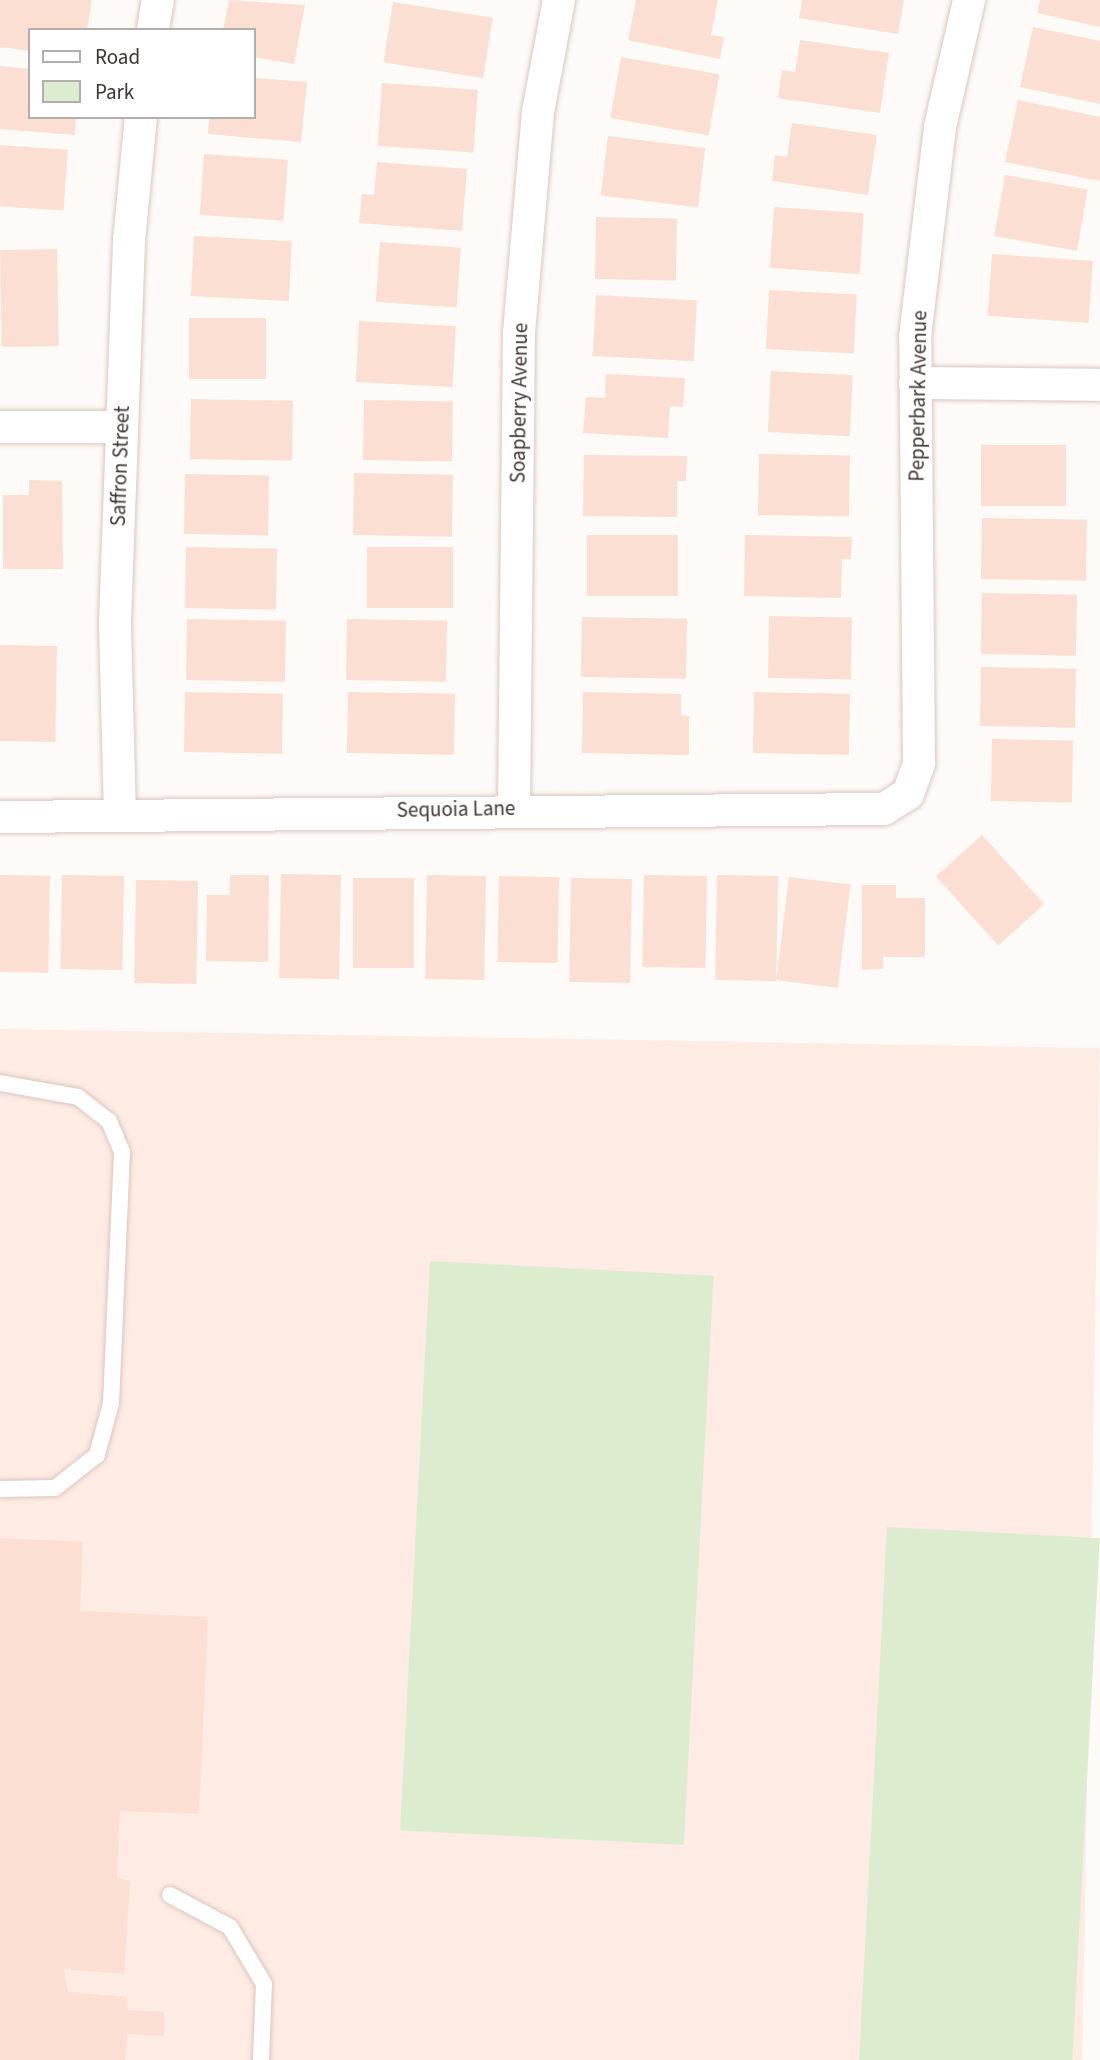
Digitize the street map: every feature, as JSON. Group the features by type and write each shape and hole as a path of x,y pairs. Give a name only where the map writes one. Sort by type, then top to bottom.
{"street":[{"path":"153,28 158,0"},
{"name":"Soapberry Avenue","path":"514,808 519,332 538,112 559,0"},
{"name":"Pepperbark Avenue","path":"908,794 919,763 915,383 925,232 969,0"},
{"name":"Saffron Street","path":"120,815 115,622 122,427 141,119"},
{"path":"915,383 1100,385"},
{"path":"0,427 122,427"},
{"name":"Sequoia Lane","path":"0,817 514,808 884,809 908,794"}],"lane":[{"path":"0,1083 79,1097 109,1121 121,1152 111,1403 97,1455 55,1488 0,1489"},
{"path":"170,1895 230,1927 264,1984 261,2060"}],"shaded area":[{"path":"0,1029 1100,1048 1082,2060 0,2060"}],"green space":[{"path":"430,1261 714,1276 684,1845 400,1830"},
{"path":"887,1527 1100,1538 1072,2060 859,2060"}],"building":[{"path":"0,0 92,0 87,28 28,28 28,51 0,47"},
{"path":"229,0 305,5 294,64 256,57 256,28 223,28"},
{"path":"636,0 718,0 711,35 724,37 720,59 628,40"},
{"path":"802,0 904,0 898,34 799,18"},
{"path":"1040,0 1100,0 1100,27 1037,13"},
{"path":"393,2 493,18 483,78 383,62"},
{"path":"1033,27 1100,41 1100,104 1020,87"},
{"path":"800,40 889,53 880,113 778,98 782,70 795,72"},
{"path":"621,57 719,74 709,135 610,118"},
{"path":"0,66 28,69 28,119 76,119 75,135 0,129"},
{"path":"256,78 307,82 301,142 208,134 209,119 256,119"},
{"path":"382,83 478,90 473,153 378,146"},
{"path":"1018,100 1100,117 1100,181 1005,162"},
{"path":"792,123 877,135 868,195 772,181 775,155 787,157"},
{"path":"608,136 705,148 698,207 601,196"},
{"path":"0,145 68,150 64,211 0,206"},
{"path":"204,154 288,160 284,221 200,215"},
{"path":"377,162 467,169 462,231 359,223 362,194 374,195"},
{"path":"1005,175 1088,190 1077,251 994,236"},
{"path":"774,207 864,213 860,274 770,268"},
{"path":"596,217 677,218 676,280 595,279"},
{"path":"194,236 292,241 289,301 191,296"},
{"path":"380,242 461,248 457,308 376,302"},
{"path":"57,249 59,346 2,347 0,250"},
{"path":"992,254 1093,261 1088,323 988,316"},
{"path":"769,290 857,295 854,354 766,349"},
{"path":"596,295 697,300 694,361 593,356"},
{"path":"189,318 266,318 266,379 189,379"},
{"path":"359,321 456,326 453,387 356,382"},
{"path":"771,371 853,375 850,436 768,432"},
{"path":"606,374 685,378 683,407 670,406 668,438 583,433 586,397 605,398"},
{"path":"191,399 293,401 292,461 190,459"},
{"path":"364,400 453,402 452,462 363,460"},
{"path":"981,445 1066,445 1066,506 981,506"},
{"path":"759,454 850,456 849,517 758,515"},
{"path":"584,455 687,456 686,481 677,481 677,517 583,516"},
{"path":"354,473 453,475 452,537 353,535"},
{"path":"185,474 269,475 268,535 184,534"},
{"path":"29,480 62,481 63,569 3,569 3,495 29,495"},
{"path":"982,518 1087,520 1086,581 981,579"},
{"path":"587,535 678,535 678,596 587,596"},
{"path":"745,535 852,537 851,559 842,559 841,598 744,596"},
{"path":"186,547 277,549 276,610 185,608"},
{"path":"367,547 453,547 453,608 367,608"},
{"path":"982,593 1077,595 1076,656 981,654"},
{"path":"769,616 852,617 851,679 768,678"},
{"path":"582,617 687,619 686,679 581,677"},
{"path":"187,619 286,621 285,682 186,680"},
{"path":"347,619 447,621 446,682 346,680"},
{"path":"0,645 57,646 55,742 0,741"},
{"path":"981,667 1076,669 1075,728 980,726"},
{"path":"185,692 283,694 282,754 184,752"},
{"path":"348,692 455,694 454,755 347,753"},
{"path":"583,692 681,694 681,715 689,716 689,755 582,753"},
{"path":"754,692 850,694 849,755 753,753"},
{"path":"992,739 1073,740 1072,802 991,801"},
{"path":"982,835 1044,904 998,946 936,876"},
{"path":"281,874 341,875 339,979 279,978"},
{"path":"0,875 50,876 48,973 0,972"},
{"path":"62,875 124,876 122,970 60,969"},
{"path":"230,875 269,875 268,962 206,961 207,895 230,895"},
{"path":"427,875 486,876 484,980 425,979"},
{"path":"644,875 707,876 705,968 642,967"},
{"path":"717,875 778,876 776,981 715,980"},
{"path":"499,876 559,877 557,963 497,962"},
{"path":"789,877 851,885 838,988 776,980"},
{"path":"353,878 414,878 414,968 353,968"},
{"path":"571,878 632,879 630,983 569,982"},
{"path":"136,880 198,881 196,984 134,983"},
{"path":"862,885 896,885 896,898 925,898 925,957 883,957 883,969 862,970"},
{"path":"0,1538 83,1542 80,1611 208,1617 199,1814 120,1811 117,1877 130,1881 124,1974 64,1969 68,1992 126,1997 128,2010 164,2012 164,2036 127,2034 125,2060 0,2060"}]}
